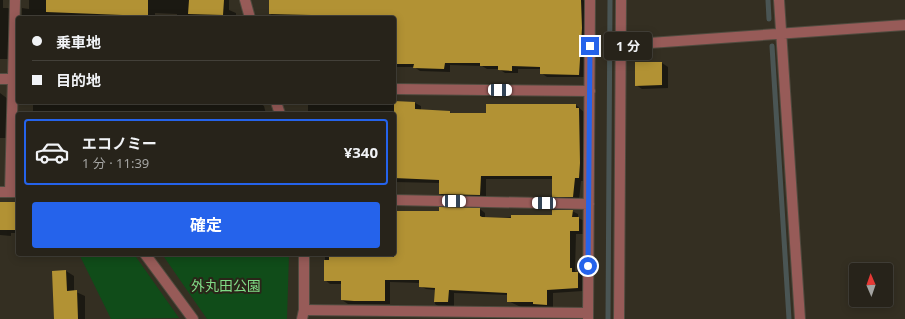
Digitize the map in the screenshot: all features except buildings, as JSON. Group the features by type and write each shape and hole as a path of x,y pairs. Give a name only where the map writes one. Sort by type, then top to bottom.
{"street":[{"path":"9,192 16,79 15,0"},
{"path":"245,0 249,16"},
{"path":"304,256 303,314 588,316 590,0"},
{"path":"619,319 621,0"},
{"path":"779,0 800,319"},
{"path":"621,45 905,25"},
{"path":"0,79 16,79"},
{"path":"396,89 590,91"},
{"path":"396,200 589,204"},
{"path":"146,256 193,319"}],"green space":[{"path":"80,256 135,256 179,318 111,319"},
{"name":"外丸田公園","path":"163,256 289,256 287,319 207,319"}],"waterway":[{"path":"608,319 610,0"},
{"path":"768,0 769,19"},
{"path":"772,46 789,319"}],"route":[{"path":"588,266 590,46"}]}
